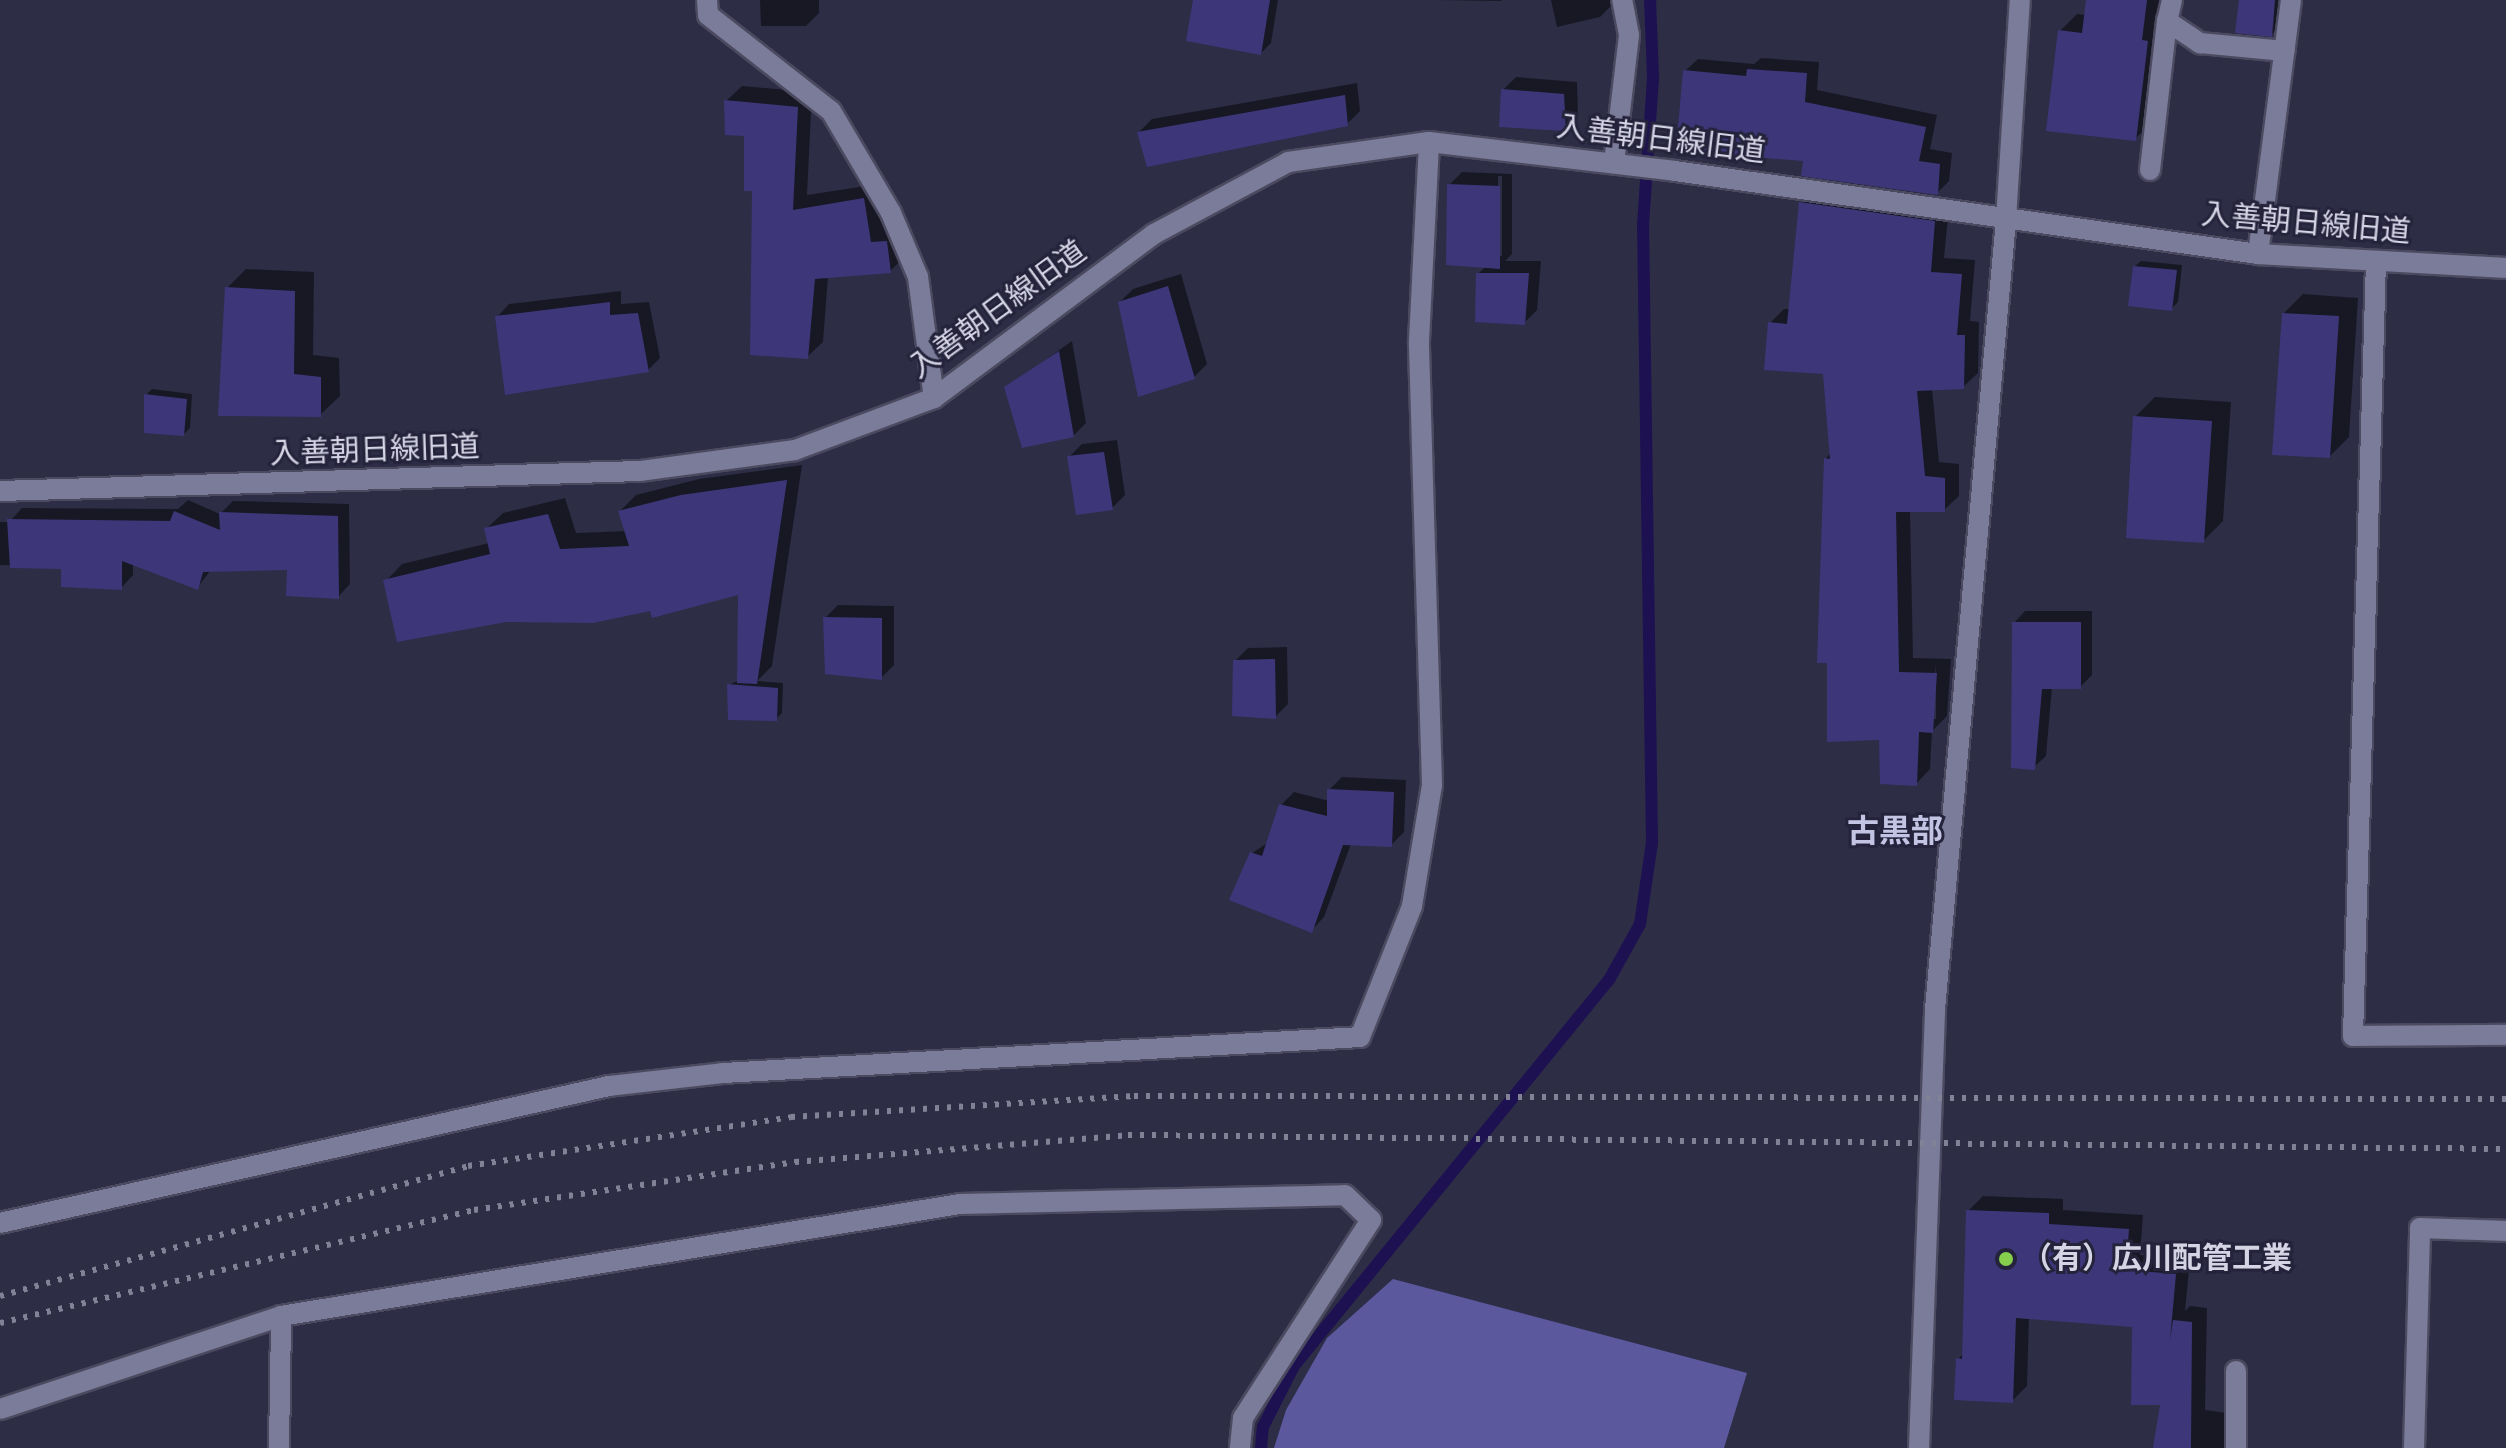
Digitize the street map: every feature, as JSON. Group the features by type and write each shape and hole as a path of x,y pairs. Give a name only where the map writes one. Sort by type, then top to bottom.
{"street":[{"path":"707,0 708,15 831,111 891,213 918,277 934,398"},
{"path":"1614,163 1629,35 1622,0"},
{"path":"1919,1448 1935,1009 2006,220 2020,0"},
{"path":"2150,170 2172,0"},
{"path":"2258,254 2291,0"},
{"path":"2167,21 2200,43 2285,51"},
{"path":"0,1223 609,1086 723,1073 1360,1037 1412,906 1432,785 1419,341 1429,142"},
{"name":"入善朝日線旧道","path":"0,491 640,471 795,450 934,398 1154,234 1288,162 1429,142 1614,163 2258,254 2506,268"},
{"path":"2376,261 2353,1036 2506,1035"},
{"path":"0,1409 281,1316 960,1204 1345,1195 1371,1220 1243,1418 1240,1448"},
{"path":"2414,1448 2420,1228 2506,1231"},
{"path":"279,1448 281,1316"},
{"path":"2236,1371 2236,1448"}],"shaded area":[{"path":"1393,1279 1747,1373 1724,1448 1274,1448 1286,1410 1327,1338"}],"building":[{"path":"1193,0 1270,0 1261,55 1186,41"},
{"path":"2086,0 2147,0 2142,40 2148,41 2136,141 2046,131 2058,30 2082,33"},
{"path":"2239,0 2275,0 2272,37 2235,33"},
{"path":"1747,69 1807,73 1805,102 1926,127 1919,161 1940,164 1938,195 1801,176 1803,161 1676,151 1683,70 1746,76"},
{"path":"1501,89 1564,94 1566,131 1499,127"},
{"path":"1345,95 1348,126 1147,167 1137,132"},
{"path":"724,100 798,107 793,210 864,198 871,242 887,241 891,273 815,279 808,359 750,355 752,191 744,191 744,136 725,135"},
{"path":"1447,184 1500,186 1500,269 1446,265"},
{"path":"1799,202 1935,221 1931,272 1962,274 1957,335 1965,335 1964,389 1917,391 1925,476 1945,478 1945,512 1896,512 1899,672 1937,673 1933,733 1919,732 1917,786 1880,784 1879,740 1827,742 1827,663 1817,663 1824,458 1830,459 1823,374 1764,370 1768,322 1787,324"},
{"path":"2133,266 2177,270 2172,311 2128,306"},
{"path":"1476,273 1529,273 1525,325 1475,322"},
{"path":"1168,286 1195,379 1138,397 1118,302"},
{"path":"225,287 295,291 294,374 321,377 321,417 218,416"},
{"path":"610,302 610,315 638,313 649,372 505,395 495,316"},
{"path":"2282,313 2339,316 2330,458 2272,455"},
{"path":"1059,351 1074,437 1022,448 1004,387"},
{"path":"144,394 187,399 184,436 144,433"},
{"path":"2133,416 2212,421 2204,543 2126,538"},
{"path":"1104,452 1113,510 1076,515 1067,456"},
{"path":"787,480 757,684 737,683 738,595 652,618 650,611 593,623 506,622 397,642 383,580 490,554 484,528 548,514 560,549 629,546 618,511 681,495"},
{"path":"174,511 220,530 219,512 338,516 339,599 286,596 287,570 203,572 198,590 122,561 122,590 61,587 61,569 10,568 7,519 170,521"},
{"path":"823,617 882,618 882,680 825,674"},
{"path":"2012,622 2081,622 2081,689 2042,689 2035,770 2011,768"},
{"path":"1275,659 1276,719 1232,716 1233,660"},
{"path":"727,684 778,688 777,721 728,720"},
{"path":"1327,789 1394,792 1392,847 1343,845 1312,933 1229,900 1250,852 1262,856 1279,804 1327,816"},
{"path":"1966,1210 2049,1213 2049,1224 2129,1229 2126,1270 2176,1274 2170,1340 2173,1320 2192,1322 2191,1448 2153,1448 2160,1405 2131,1405 2132,1327 2016,1318 2013,1403 1954,1400 1956,1358 1962,1359"}],"waterway":[{"path":"1261,1448 1263,1427 1294,1366 1609,980 1640,924 1652,843 1643,225 1653,77 1650,0"}],"railway":[{"path":"0,1296 468,1166 791,1117 1134,1096 2506,1099"},
{"path":"0,1323 474,1210 795,1162 1128,1135 2506,1149"}],"place":[{"name":"（有）広川配管工業","path":"2006,1259"}],"district":[{"name":"古黒部","path":"1895,832"}]}
